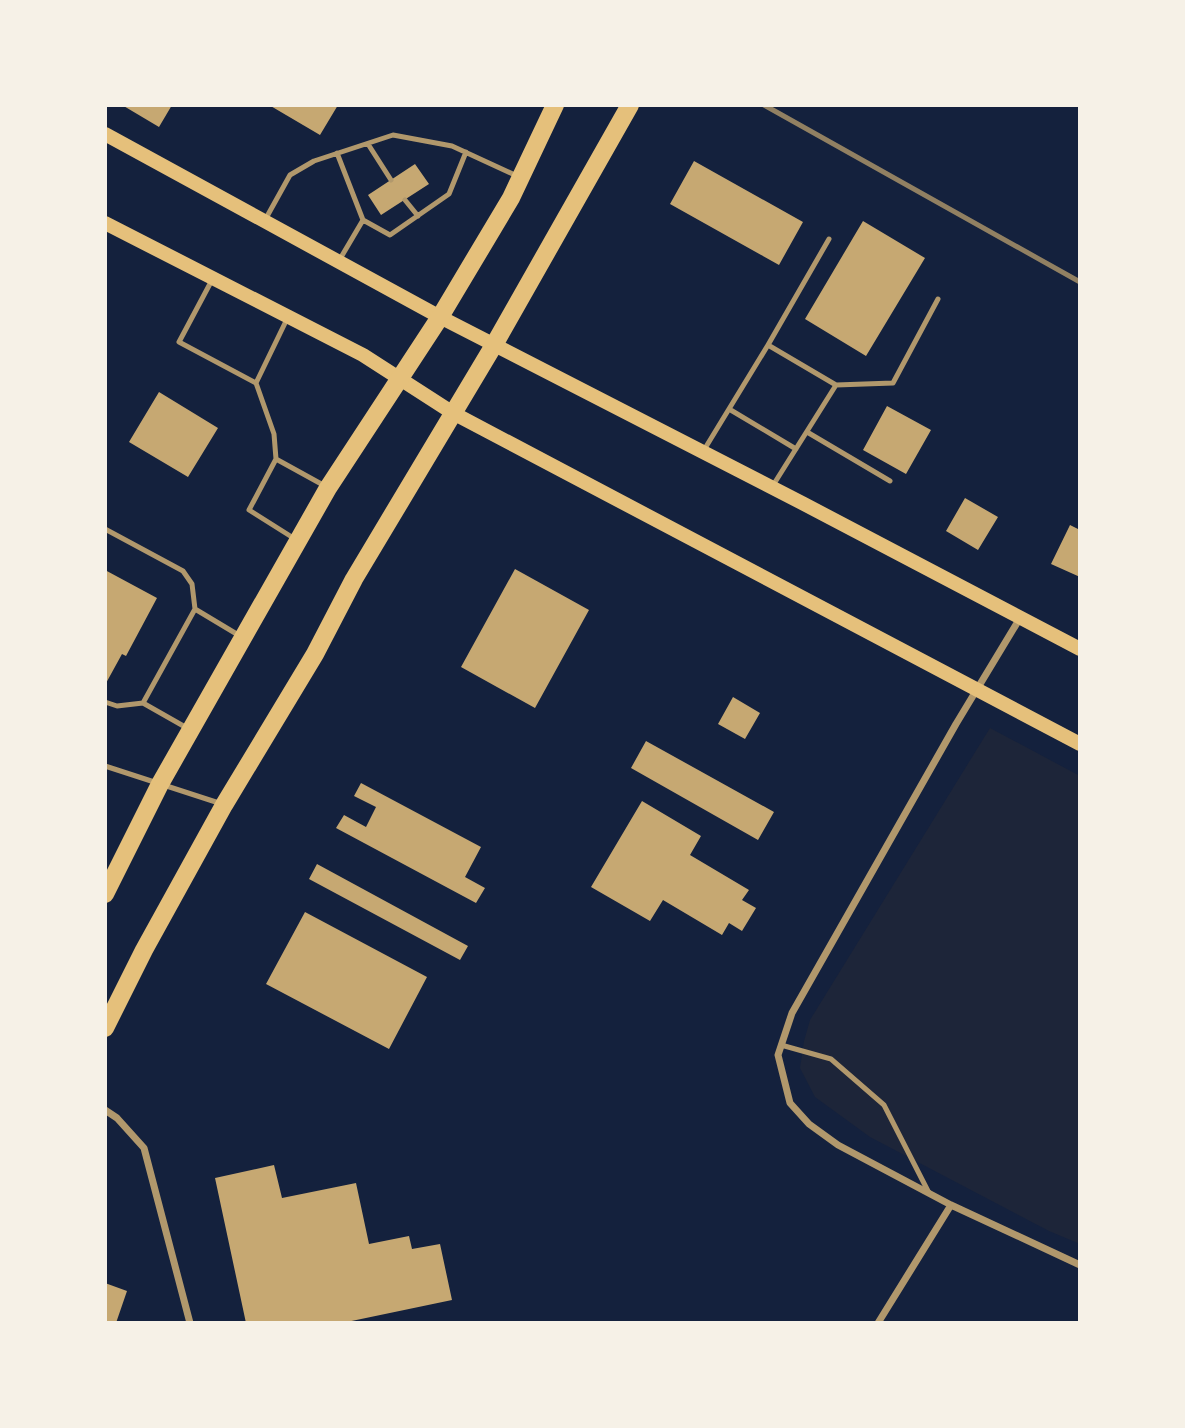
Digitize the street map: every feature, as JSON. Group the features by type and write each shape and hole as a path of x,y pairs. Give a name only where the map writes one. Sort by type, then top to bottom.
{"main road":[{"path":"105,894 160,784 328,488 440,317 511,198 555,105"},
{"path":"105,1028 144,950 224,804 315,654 354,579 494,345 630,105"},
{"path":"105,134 440,317 1080,649"},
{"path":"105,223 363,355 453,413 1080,744"}],"street":[{"path":"1020,618 792,1013 778,1055 790,1103 809,1124 838,1145 951,1205 1080,1265"},
{"path":"105,1110 117,1118 144,1148 190,1323"},
{"path":"878,1323 951,1205"}],"lane":[{"path":"264,222 290,175 314,161 394,135 452,146 520,178"},
{"path":"368,144 391,180"},
{"path":"337,153 363,220 390,235 449,194 466,152"},
{"path":"405,200 418,216"},
{"path":"338,262 363,220"},
{"path":"703,452 829,239"},
{"path":"213,278 179,342 256,383 274,434 276,458 249,510 298,541"},
{"path":"768,345 836,385 893,383 938,299"},
{"path":"256,383 288,316"},
{"path":"772,487 836,385"},
{"path":"729,409 796,449"},
{"path":"807,432 890,481"},
{"path":"276,458 328,488"},
{"path":"105,529 183,571 192,584 195,609 143,703"},
{"path":"195,609 243,638"},
{"path":"105,702 117,706 143,703 190,730"},
{"path":"105,766 224,804"},
{"path":"782,1045 831,1059 884,1105 929,1193"}],"shaded area":[{"path":"990,728 1080,776 1080,1244 1049,1231 870,1137 815,1097 800,1068 810,1020"}],"building":[{"path":"122,105 172,105 159,127"},
{"path":"269,105 338,105 320,135"},
{"path":"694,161 803,222 779,265 670,204"},
{"path":"415,164 429,184 381,215 368,195"},
{"path":"863,221 925,258 866,356 805,319"},
{"path":"159,392 218,428 188,477 129,442"},
{"path":"887,406 931,430 906,474 863,450"},
{"path":"965,498 998,517 978,550 946,531"},
{"path":"1070,525 1080,530 1080,577 1051,564"},
{"path":"515,569 589,610 535,708 461,667"},
{"path":"105,570 157,598 126,656 122,654 105,685"},
{"path":"733,697 760,713 745,739 718,724"},
{"path":"646,741 774,812 758,840 631,768"},
{"path":"361,783 481,847 465,877 485,888 476,903 336,828 344,815 366,827 376,807 354,796"},
{"path":"642,801 701,836 690,855 749,890 742,900 756,908 742,931 729,923 722,935 663,900 650,921 591,887"},
{"path":"317,864 468,946 460,960 309,879"},
{"path":"305,912 427,977 389,1049 266,984"},
{"path":"274,1165 282,1198 356,1183 369,1244 409,1236 412,1249 440,1244 452,1300 342,1323 246,1323 215,1178"},
{"path":"105,1283 127,1291 116,1323 105,1323"}],"railway":[{"path":"764,105 1080,282"}]}
